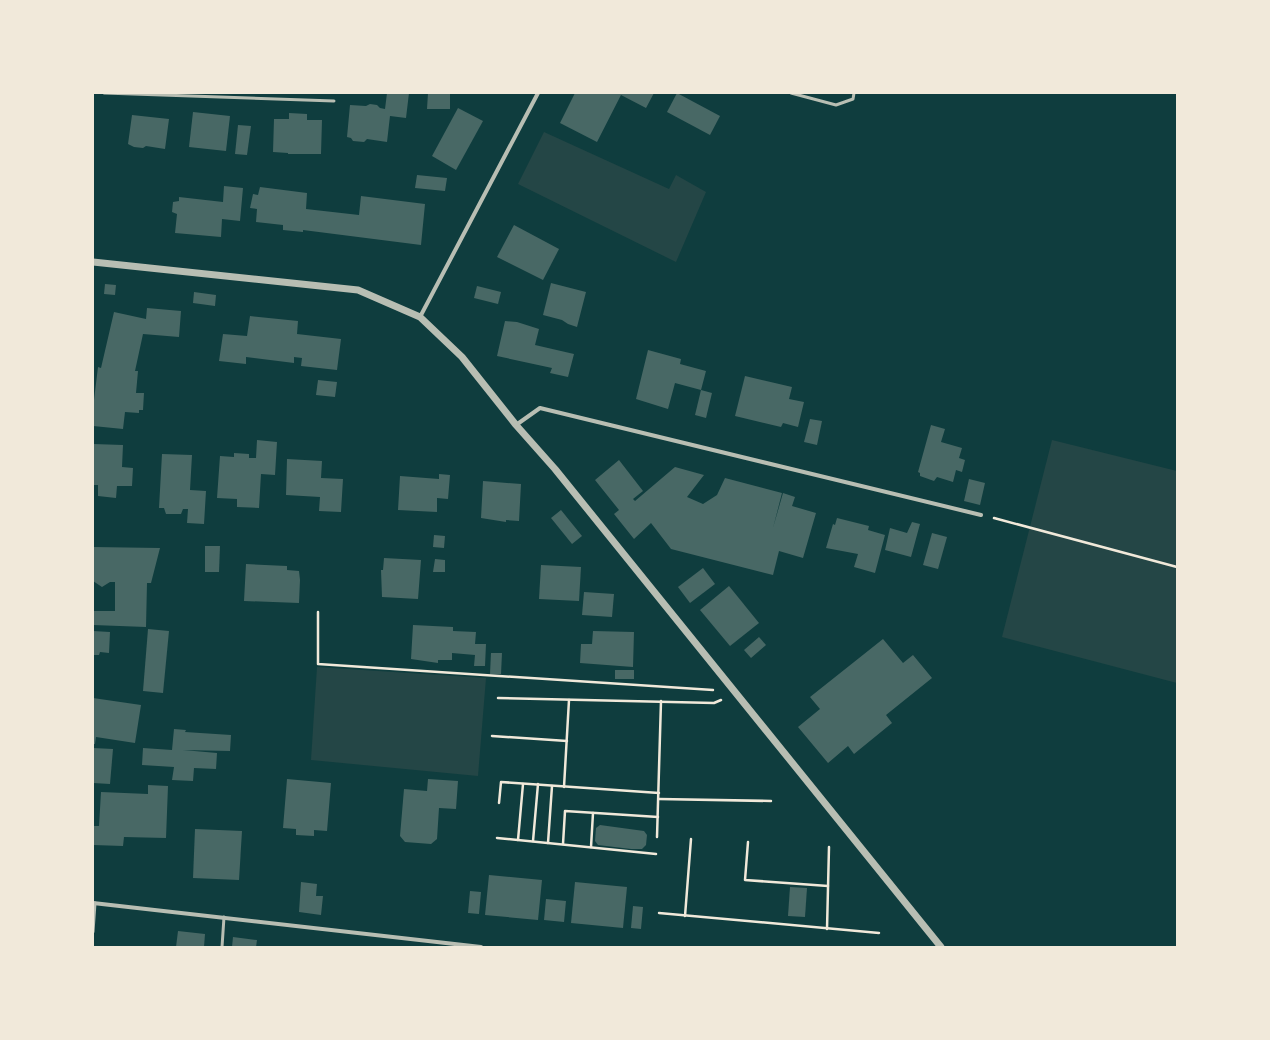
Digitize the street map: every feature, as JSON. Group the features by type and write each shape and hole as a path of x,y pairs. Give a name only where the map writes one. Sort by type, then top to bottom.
{"street":[{"path":"420,317 538,93"},
{"path":"93,262 358,290 420,317 462,357 516,425 555,469 941,947"},
{"path":"516,425 540,408 981,514"},
{"path":"94,903 224,917 459,946 482,947"}],"lane":[{"path":"104,93 334,101"},
{"path":"791,93 836,105 853,99 854,93"},
{"path":"93,932 94,903"},
{"path":"222,947 224,917"}],"path":[{"path":"981,514 1177,567"},
{"path":"318,612 318,664 737,693"},
{"path":"498,698 714,703 737,693"},
{"path":"564,787 569,700"},
{"path":"657,837 661,701"},
{"path":"492,736 567,742"},
{"path":"499,803 501,782 659,793"},
{"path":"518,840 523,784"},
{"path":"533,841 538,784"},
{"path":"548,843 552,786"},
{"path":"659,798 771,801"},
{"path":"563,844 565,811 658,817"},
{"path":"591,847 593,813"},
{"path":"497,838 656,854"},
{"path":"685,916 691,839"},
{"path":"748,842 745,880 828,886"},
{"path":"827,929 829,846"},
{"path":"659,914 879,933"}],"shaded area":[{"path":"544,132 669,189 676,175 706,192 676,262 518,184"},
{"path":"1052,440 1177,471 1177,683 1002,637"},
{"path":"317,667 486,678 478,776 311,760"}],"building":[{"path":"387,93 409,93 406,118 390,116 387,142 367,139 364,142 353,141 351,138 347,137 350,105 366,106 370,104 377,105 380,108 385,109"},
{"path":"428,93 450,93 450,109 427,109"},
{"path":"575,93 654,93 646,108 621,95 597,142 560,123"},
{"path":"677,93 720,116 710,135 667,112"},
{"path":"458,108 483,121 456,170 432,156"},
{"path":"193,112 230,116 226,151 189,147"},
{"path":"289,113 307,114 307,120 322,120 321,154 288,154 273,152 274,119 289,119"},
{"path":"132,115 169,119 165,149 146,146 143,148 134,147 128,144"},
{"path":"238,125 251,126 247,155 235,154"},
{"path":"417,175 447,178 445,191 415,188"},
{"path":"224,186 243,188 240,221 222,219 221,237 175,233 177,214 172,212 173,202 179,201 179,197 223,202"},
{"path":"260,187 307,193 306,209 359,215 361,196 425,204 421,245 303,230 303,232 283,230 283,225 256,222 257,209 250,208 253,194 258,195"},
{"path":"514,225 559,249 543,280 497,257"},
{"path":"551,283 586,292 577,327 562,320 543,315"},
{"path":"105,284 116,285 115,295 104,294"},
{"path":"477,286 501,292 498,304 474,298"},
{"path":"194,292 216,295 215,306 193,303"},
{"path":"147,308 181,311 179,337 143,334 135,371 138,371 136,393 144,393 143,410 139,410 139,413 125,412 123,429 93,426 93,408 98,367 101,368 114,312 146,319"},
{"path":"250,316 298,321 297,334 341,339 337,370 301,366 302,358 294,357 294,363 246,357 246,364 219,361 223,334 247,336"},
{"path":"505,321 517,322 539,329 535,345 574,354 568,377 550,373 552,368 497,356"},
{"path":"648,350 681,359 680,364 706,371 701,390 675,383 668,409 636,399"},
{"path":"745,376 792,387 789,399 804,402 798,427 783,423 781,427 735,416"},
{"path":"318,380 337,382 335,397 316,395"},
{"path":"701,390 712,393 706,418 695,415"},
{"path":"810,419 822,421 817,445 804,442"},
{"path":"931,425 945,429 941,442 962,448 959,458 965,460 962,472 956,470 953,482 937,477 934,481 920,476 920,473 918,472"},
{"path":"257,440 277,442 275,475 261,474 259,508 237,507 237,499 217,498 220,456 234,457 234,453 249,454 249,458 256,458"},
{"path":"93,444 123,445 122,467 133,468 132,486 117,486 116,498 98,496 98,485 93,485"},
{"path":"162,454 192,455 190,490 206,491 204,524 187,523 188,509 183,509 181,514 166,514 164,508 159,508"},
{"path":"287,459 322,461 321,478 343,479 341,512 319,511 320,497 286,495"},
{"path":"619,460 643,491 633,499 635,501 675,467 704,475 687,497 703,504 717,495 725,478 782,493 773,528 783,493 795,497 792,506 816,513 803,558 779,551 773,575 671,549 651,523 634,539 614,514 619,510 595,480"},
{"path":"439,474 450,475 448,499 437,498 437,512 398,510 400,476 439,479"},
{"path":"969,479 985,483 980,505 964,501"},
{"path":"483,481 521,484 519,521 506,520 506,522 481,518"},
{"path":"561,510 582,536 572,544 551,518"},
{"path":"837,518 869,526 868,530 885,535 875,573 854,567 858,554 826,548 833,524 835,525"},
{"path":"912,522 920,524 911,557 885,550 890,528 907,533"},
{"path":"932,533 947,537 938,569 923,565"},
{"path":"434,535 445,536 444,548 433,547"},
{"path":"205,546 220,546 219,572 205,572"},
{"path":"93,547 160,548 151,583 147,583 146,627 93,625 93,611 115,611 115,582 110,582 102,587 93,581"},
{"path":"384,558 421,560 418,599 382,597 381,570 383,570"},
{"path":"435,559 445,560 445,572 433,572"},
{"path":"246,564 287,566 287,570 299,571 299,603 244,601"},
{"path":"541,565 581,567 579,601 539,599"},
{"path":"703,568 715,584 690,603 678,587"},
{"path":"729,586 759,623 730,646 700,610"},
{"path":"584,592 614,594 612,617 582,615"},
{"path":"413,625 453,627 453,631 476,632 475,644 486,644 485,666 474,666 475,655 452,653 452,660 438,660 438,663 411,659"},
{"path":"148,629 169,631 163,693 143,691"},
{"path":"93,631 110,632 109,653 100,652 99,655 93,655"},
{"path":"593,631 634,632 633,667 580,663 581,644 592,644"},
{"path":"759,637 766,645 751,658 744,650"},
{"path":"883,639 903,663 913,655 932,678 886,715 892,723 854,754 848,746 828,763 798,727 820,709 810,697"},
{"path":"491,653 502,653 501,674 490,674"},
{"path":"615,670 634,670 634,679 615,679"},
{"path":"93,698 141,705 135,743 96,737 95,744 93,744"},
{"path":"174,729 186,730 185,732 231,735 230,751 183,750 217,753 216,769 194,768 193,781 172,780 174,767 142,765 143,748 172,750"},
{"path":"93,748 113,749 110,784 93,783"},
{"path":"287,779 331,783 327,831 314,830 314,836 296,835 296,829 283,828"},
{"path":"428,779 458,781 456,809 439,808 437,839 431,844 405,842 400,836 404,789 427,791"},
{"path":"148,785 168,786 166,838 124,837 123,846 93,845 93,826 99,826 101,792 148,794"},
{"path":"600,825 644,831 647,835 646,845 642,849 631,849 598,845 595,841 596,828"},
{"path":"195,829 242,831 239,880 193,878"},
{"path":"489,875 542,880 538,920 485,915"},
{"path":"301,882 317,884 316,896 323,896 321,915 299,912"},
{"path":"575,882 627,887 623,928 571,923"},
{"path":"790,887 807,888 805,917 788,916"},
{"path":"470,891 481,892 479,914 468,913"},
{"path":"546,899 566,901 564,922 544,920"},
{"path":"633,906 643,907 641,929 631,928"},
{"path":"178,931 205,934 204,947 176,947"},
{"path":"233,937 257,940 256,947 232,947"}]}
